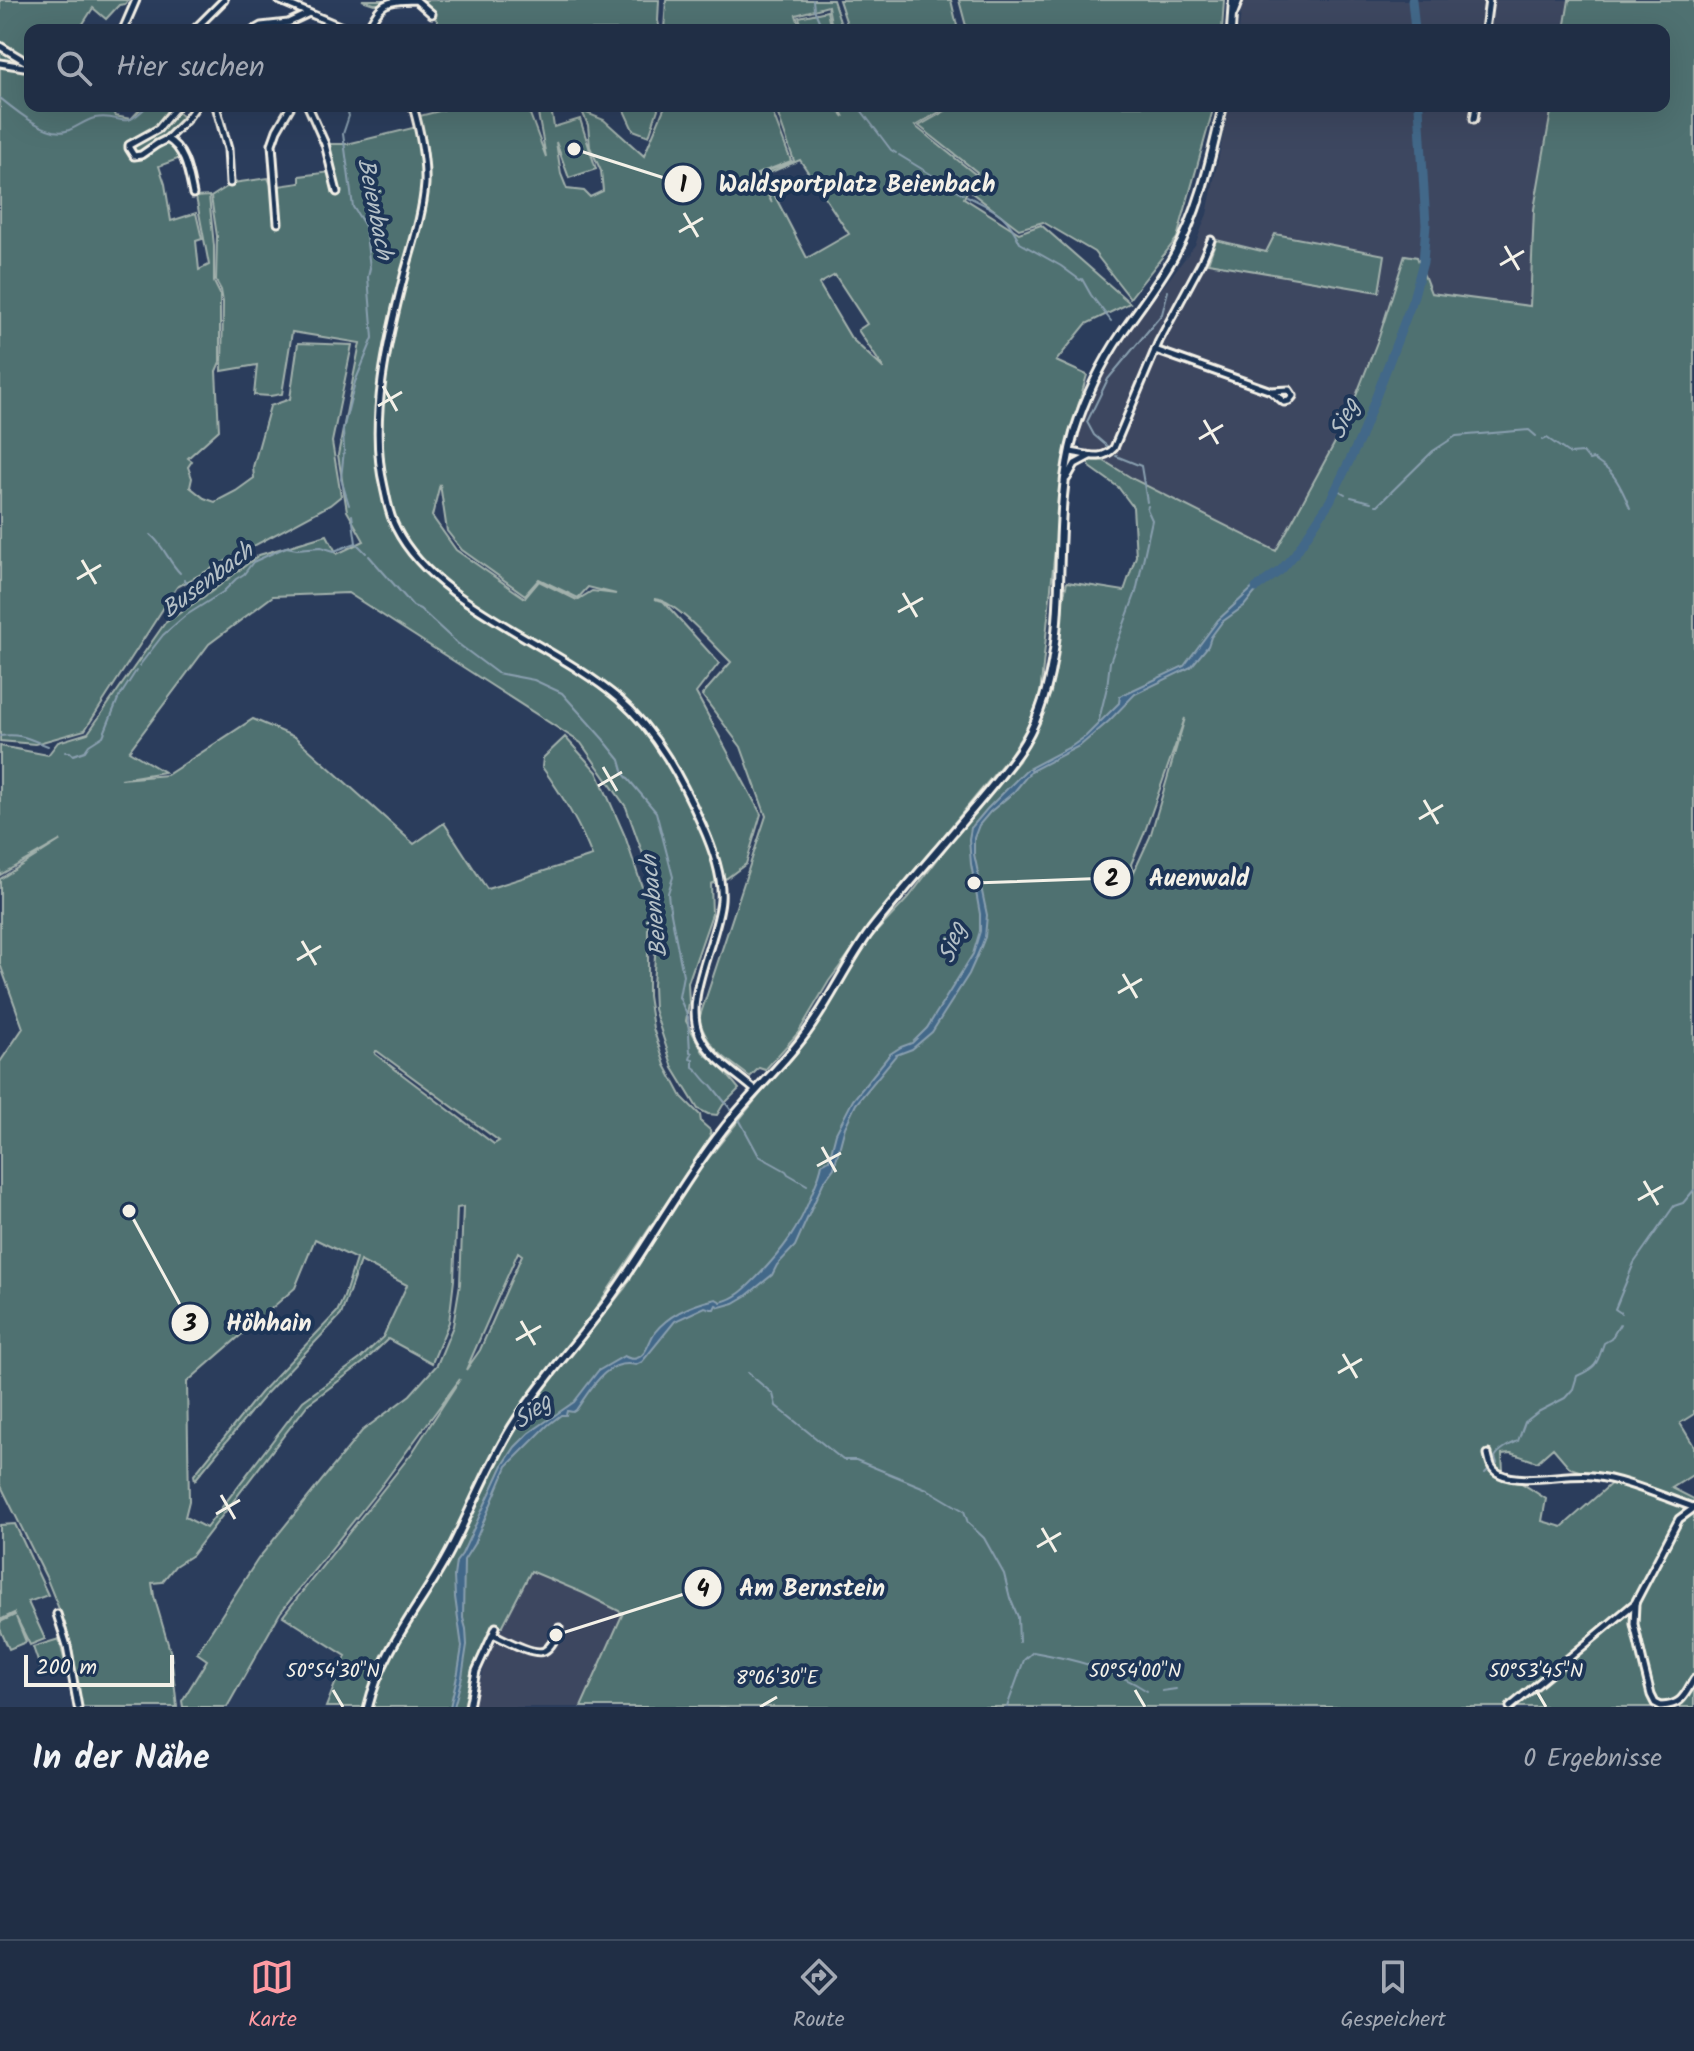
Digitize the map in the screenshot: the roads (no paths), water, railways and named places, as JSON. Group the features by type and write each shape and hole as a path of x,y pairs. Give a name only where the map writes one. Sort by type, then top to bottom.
{"main road":[{"path":"1232,24 1233,0"},
{"path":"368,1707 385,1659 444,1561 514,1424 619,1285 687,1179 725,1127 801,1041 860,946 1021,748 1033,725 1047,684 1052,656 1065,483 1077,425 1096,376 1166,270 1189,224 1222,112"}],"street":[{"path":"126,24 136,0"},
{"path":"200,24 224,0"},
{"path":"278,0 331,23"},
{"path":"370,24 378,8 385,3 416,0 432,14"},
{"path":"1232,18 1239,0"},
{"path":"1486,24 1489,0"},
{"path":"279,24 308,13"},
{"path":"0,46 24,62"},
{"path":"0,63 24,65"},
{"path":"172,112 158,129 133,142 129,148 134,156 167,139 192,112"},
{"path":"218,112 228,149 230,183"},
{"path":"278,223 272,144 288,112"},
{"path":"311,112 325,144 337,192"},
{"path":"414,112 425,186 400,292 378,410 378,456 390,514 412,554 442,584 602,685 637,716 662,750 703,827 722,892 719,920 698,992 697,1027 713,1054 756,1091"},
{"path":"1474,119 1475,112"},
{"path":"167,139 174,143 183,158 193,194"},
{"path":"1070,452 1102,456 1114,448 1155,350 1211,240"},
{"path":"1155,350 1271,391"},
{"path":"1065,483 1075,464 1090,456"},
{"path":"1488,1454 1491,1466 1499,1474 1521,1479 1559,1476 1604,1478 1694,1508"},
{"path":"1510,1707 1635,1603 1679,1519 1694,1508"},
{"path":"1635,1603 1634,1624 1655,1703 1675,1705 1682,1700 1694,1679"},
{"path":"57,1614 67,1646 78,1707"},
{"path":"469,1707 476,1671 496,1627"},
{"path":"493,1634 534,1652 545,1651 559,1628"}],"waterway":[{"path":"813,0 820,24"},
{"name":"Sieg","path":"1412,0 1414,24"},
{"name":"Beienbach","path":"0,98 32,121 58,132 95,118 127,120 140,112"},
{"name":"Beienbach","path":"348,112 343,134 353,207 365,226 373,338 355,382 343,430 341,479 349,505"},
{"path":"862,112 896,153"},
{"name":"Sieg","path":"1256,588 1281,570 1295,554 1330,501 1360,439 1413,299 1423,262 1426,225 1419,112"},
{"path":"899,155 963,194"},
{"path":"967,196 1005,218 1020,243 1082,279 1111,321"},
{"path":"1108,447 1094,435 1087,422 1108,379 1162,314 1168,291"},
{"path":"1376,505 1433,451 1456,436 1529,430 1536,436"},
{"path":"1543,440 1547,438 1570,454 1583,453 1589,460 1593,459 1606,468 1619,484 1630,508"},
{"path":"1116,456 1141,466 1147,502"},
{"path":"1336,489 1345,494"},
{"path":"1351,497 1371,502"},
{"path":"1098,724 1110,662 1136,592 1152,520 1148,506"},
{"name":"Beienbach","path":"352,515 356,543 366,553"},
{"path":"151,535 180,573"},
{"name":"Busenbach","path":"139,666 163,635 185,616 223,592 253,562 286,547 321,547 334,551 356,543"},
{"name":"Beienbach","path":"369,556 413,606 497,673 534,680 562,693 620,760 624,774 656,812 673,877 668,893 669,903 683,975 679,997 688,1017 693,1067 740,1121 759,1156 807,1185"},
{"path":"184,579 197,592"},
{"name":"Busenbach","path":"65,752 73,755 85,751 103,736 118,699 136,671"},
{"name":"Busenbach","path":"0,736 19,736 48,746"},
{"path":"1621,1313 1615,1309 1634,1263 1674,1206 1683,1203 1694,1190"},
{"path":"1494,1464 1499,1452 1518,1441 1525,1422 1565,1398 1573,1389 1577,1376 1596,1364 1604,1343 1611,1339 1620,1324"},
{"path":"748,1373 773,1394 776,1406 843,1460 856,1460 927,1489 964,1511 968,1523 984,1538 1004,1574 1018,1617 1019,1642"},
{"path":"1485,1473 1488,1470"},
{"path":"1007,1707 1024,1660 1033,1652 1092,1666 1147,1691"},
{"path":"1162,1691 1176,1689"}],"place":[{"name":"Waldsportplatz Beienbach","path":"574,149"},
{"name":"Auenwald","path":"974,883"},
{"name":"Höhhain","path":"129,1211"},
{"name":"Am Bernstein","path":"556,1635"}]}
